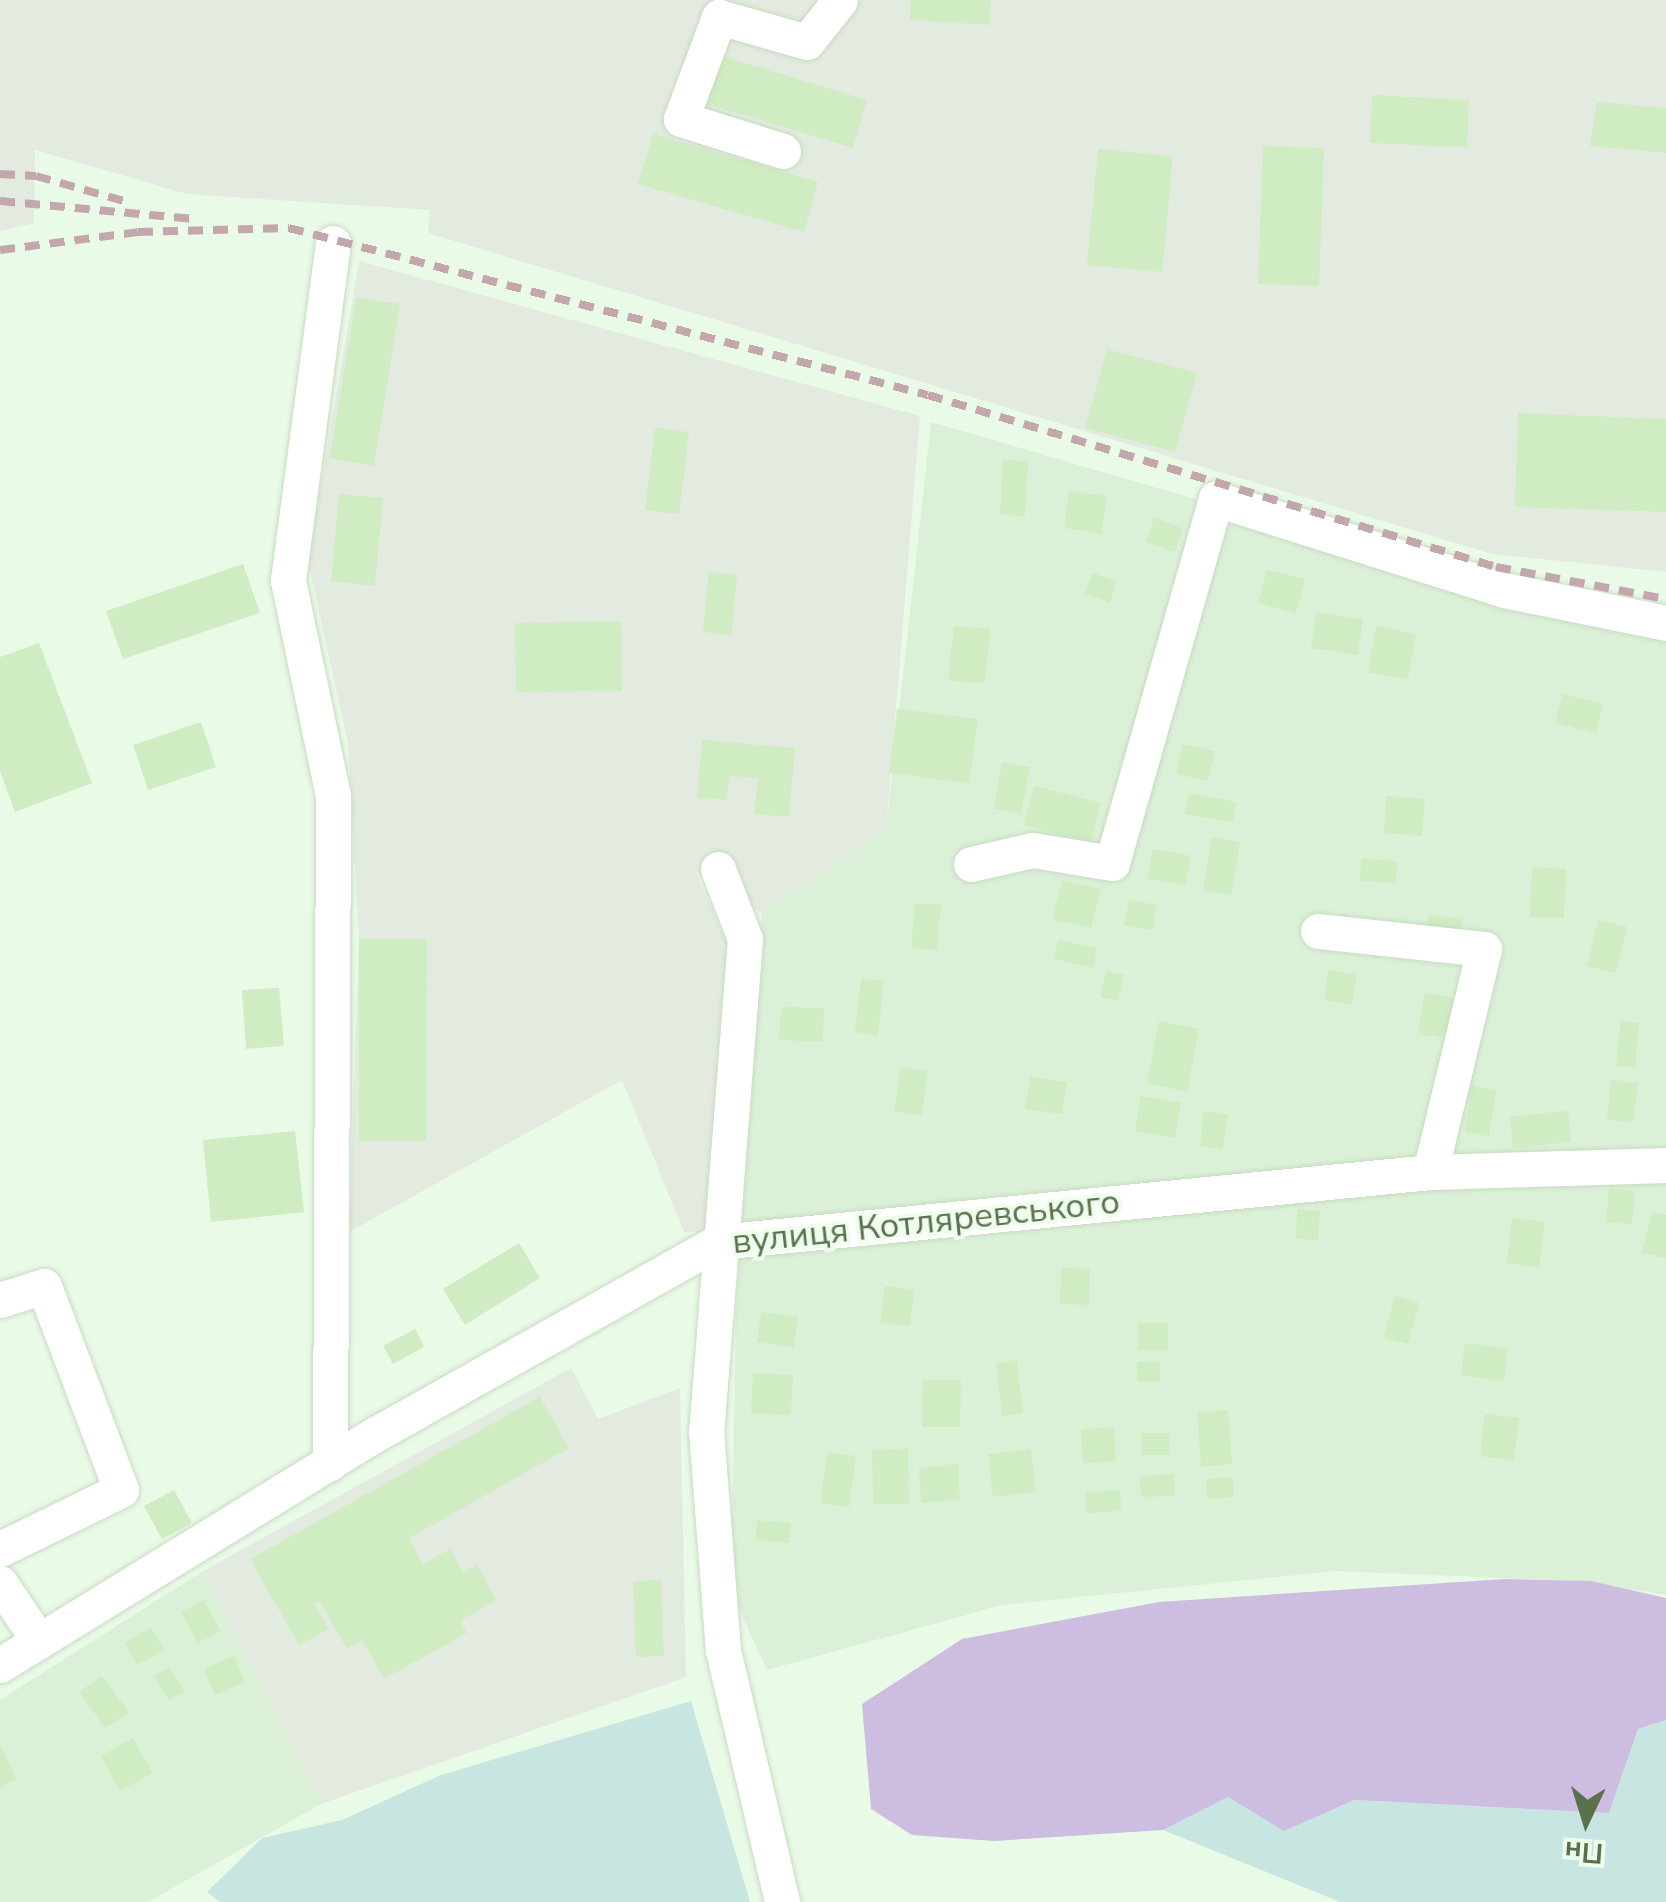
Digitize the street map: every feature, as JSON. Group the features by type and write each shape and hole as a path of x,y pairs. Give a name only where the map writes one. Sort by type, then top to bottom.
{"street":[{"path":"782,150 681,119 718,17 807,42 840,0"},
{"path":"330,1463 333,796 288,580 333,243"},
{"path":"971,864 1033,850 1112,862 1216,498 1504,590 1666,623"},
{"path":"718,869 745,940 706,1430 723,1650 782,1902"},
{"path":"1318,931 1484,949 1430,1172"},
{"name":"вулиця Котляревського","path":"0,1665 330,1463 718,1242 1430,1172 1666,1166"},
{"path":"0,1300 44,1286 122,1490 0,1548"},
{"path":"0,1583 39,1641"}],"shaded area":[{"path":"0,0 1666,0 1666,572 1492,554 428,233 430,210 187,194 35,150 34,223 0,231"},
{"path":"359,261 920,416 886,829 762,913 695,871 727,942 710,1232 684,1232 622,1080 349,1232 359,939 348,744 308,561"},
{"path":"931,422 1666,636 1666,1595 1576,1581 1336,1571 1002,1605 767,1670 731,1591 736,1317 762,913 886,828"},
{"path":"571,1368 598,1419 680,1388 686,1677 321,1804 203,1571"},
{"path":"203,1571 321,1804 148,1902 0,1902 0,1700"},
{"path":"1505,1579 1591,1581 1666,1598 1666,1720 1638,1729 1609,1813 1354,1800 1284,1831 1228,1797 1163,1830 994,1841 912,1835 871,1809 862,1704 962,1639 1159,1602"},
{"path":"691,1701 750,1902 220,1902 207,1892 262,1838 342,1820 441,1775"},
{"path":"1666,1720 1666,1902 1340,1902 1163,1830 1228,1797 1284,1830 1353,1800 1609,1813 1638,1729"}],"building":[{"path":"911,0 991,0 989,25 910,20"},
{"path":"719,55 867,100 853,148 704,103"},
{"path":"1372,95 1469,100 1467,147 1370,143"},
{"path":"1597,102 1666,108 1666,153 1590,146"},
{"path":"653,134 818,182 804,232 638,184"},
{"path":"1263,146 1324,148 1319,286 1258,284"},
{"path":"1098,149 1173,156 1162,272 1087,265"},
{"path":"356,297 400,304 374,466 330,458"},
{"path":"1107,349 1197,373 1175,452 1085,428"},
{"path":"1518,413 1666,419 1666,512 1515,507"},
{"path":"655,428 689,432 679,514 645,510"},
{"path":"1003,460 1028,461 1025,516 1000,514"},
{"path":"1069,491 1107,496 1101,534 1064,528"},
{"path":"339,494 383,498 375,586 331,581"},
{"path":"1154,518 1183,528 1175,552 1146,542"},
{"path":"243,564 260,613 123,659 106,611"},
{"path":"1267,570 1305,579 1296,613 1258,603"},
{"path":"709,572 737,575 731,635 703,632"},
{"path":"1092,573 1117,581 1110,603 1085,594"},
{"path":"1316,612 1363,619 1358,655 1311,648"},
{"path":"621,621 622,691 516,692 515,623"},
{"path":"954,626 990,629 985,683 948,680"},
{"path":"1376,626 1416,634 1408,679 1368,672"},
{"path":"39,643 92,783 15,812 0,771 0,657"},
{"path":"1563,694 1603,704 1596,733 1555,723"},
{"path":"897,709 978,719 969,783 889,773"},
{"path":"201,722 216,767 148,790 133,745"},
{"path":"702,740 795,748 789,817 754,814 758,778 729,776 727,800 697,798"},
{"path":"1182,744 1215,751 1208,781 1176,774"},
{"path":"1002,762 1030,767 1021,814 994,809"},
{"path":"1034,786 1101,803 1091,842 1024,825"},
{"path":"1189,793 1236,802 1233,822 1185,814"},
{"path":"1386,796 1425,799 1422,836 1384,833"},
{"path":"1212,837 1240,842 1231,895 1203,890"},
{"path":"1153,849 1191,856 1185,885 1147,879"},
{"path":"1361,859 1397,861 1396,883 1360,881"},
{"path":"1532,867 1566,869 1564,918 1530,917"},
{"path":"1062,880 1101,889 1091,928 1052,919"},
{"path":"1129,900 1157,905 1153,930 1124,925"},
{"path":"915,903 941,905 937,950 911,948"},
{"path":"1428,915 1462,919 1459,939 1426,936"},
{"path":"1598,920 1627,927 1616,973 1587,966"},
{"path":"359,939 427,939 426,1141 359,1141"},
{"path":"1058,940 1097,948 1093,968 1054,959"},
{"path":"1328,970 1357,974 1352,1004 1324,1000"},
{"path":"1106,971 1124,975 1118,1001 1100,997"},
{"path":"861,979 884,981 878,1035 855,1032"},
{"path":"279,988 284,1046 246,1049 242,990"},
{"path":"1425,992 1454,998 1447,1038 1418,1034"},
{"path":"781,1007 824,1008 823,1042 779,1040"},
{"path":"1159,1021 1199,1029 1187,1092 1147,1083"},
{"path":"1621,1021 1639,1023 1635,1067 1616,1066"},
{"path":"901,1067 928,1071 922,1115 894,1111"},
{"path":"1030,1077 1067,1082 1062,1114 1025,1109"},
{"path":"1611,1080 1638,1083 1633,1122 1607,1120"},
{"path":"1472,1086 1496,1090 1489,1136 1465,1132"},
{"path":"1141,1096 1181,1103 1175,1138 1135,1131"},
{"path":"1204,1111 1228,1114 1223,1149 1200,1146"},
{"path":"1568,1111 1571,1142 1513,1148 1510,1117"},
{"path":"295,1131 304,1212 211,1222 203,1140"},
{"path":"1609,1188 1635,1191 1632,1224 1606,1222"},
{"path":"1297,1209 1320,1211 1318,1240 1296,1239"},
{"path":"1652,1212 1666,1215 1666,1258 1642,1253"},
{"path":"1512,1218 1545,1222 1539,1267 1507,1263"},
{"path":"519,1243 540,1278 465,1325 443,1289"},
{"path":"1061,1268 1090,1269 1089,1305 1060,1304"},
{"path":"885,1286 914,1290 910,1326 881,1323"},
{"path":"1395,1296 1419,1303 1408,1344 1383,1338"},
{"path":"761,1312 798,1317 794,1347 757,1342"},
{"path":"1138,1323 1168,1323 1168,1350 1138,1350"},
{"path":"415,1329 424,1347 393,1364 383,1346"},
{"path":"1465,1343 1508,1349 1504,1381 1461,1375"},
{"path":"1017,1360 1023,1413 1002,1416 996,1363"},
{"path":"1137,1362 1160,1362 1160,1382 1137,1381"},
{"path":"753,1373 793,1375 791,1415 751,1413"},
{"path":"923,1380 961,1380 960,1427 922,1427"},
{"path":"540,1397 569,1448 409,1538 423,1564 450,1549 463,1572 477,1565 496,1600 460,1621 467,1633 384,1679 362,1640 347,1649 320,1601 315,1604 329,1629 299,1645 250,1559"},
{"path":"1228,1410 1232,1464 1201,1467 1197,1412"},
{"path":"1485,1414 1519,1418 1514,1461 1480,1456"},
{"path":"1114,1427 1116,1461 1083,1463 1081,1430"},
{"path":"1142,1433 1169,1433 1169,1455 1142,1455"},
{"path":"908,1449 909,1504 873,1504 872,1450"},
{"path":"1031,1449 1036,1492 993,1497 988,1454"},
{"path":"828,1452 856,1456 849,1507 820,1503"},
{"path":"958,1464 960,1500 921,1503 919,1468"},
{"path":"1174,1474 1175,1496 1141,1497 1140,1476"},
{"path":"1233,1477 1234,1497 1207,1499 1206,1479"},
{"path":"174,1490 192,1523 162,1539 144,1506"},
{"path":"1120,1490 1121,1511 1086,1513 1085,1492"},
{"path":"757,1520 791,1523 789,1543 755,1540"},
{"path":"661,1580 664,1656 636,1657 633,1581"},
{"path":"204,1600 221,1631 198,1643 181,1612"},
{"path":"151,1628 164,1650 137,1665 125,1643"},
{"path":"234,1656 245,1682 215,1695 204,1669"},
{"path":"169,1667 184,1691 169,1701 154,1676"},
{"path":"102,1676 129,1712 105,1728 79,1692"},
{"path":"133,1738 153,1773 120,1791 101,1756"},
{"path":"0,1745 16,1779 0,1787"}],"railway":[{"path":"0,174 36,176 131,203"},
{"path":"0,201 194,219"},
{"path":"0,250 138,232 289,228 928,395 1496,567 1666,599"}]}
